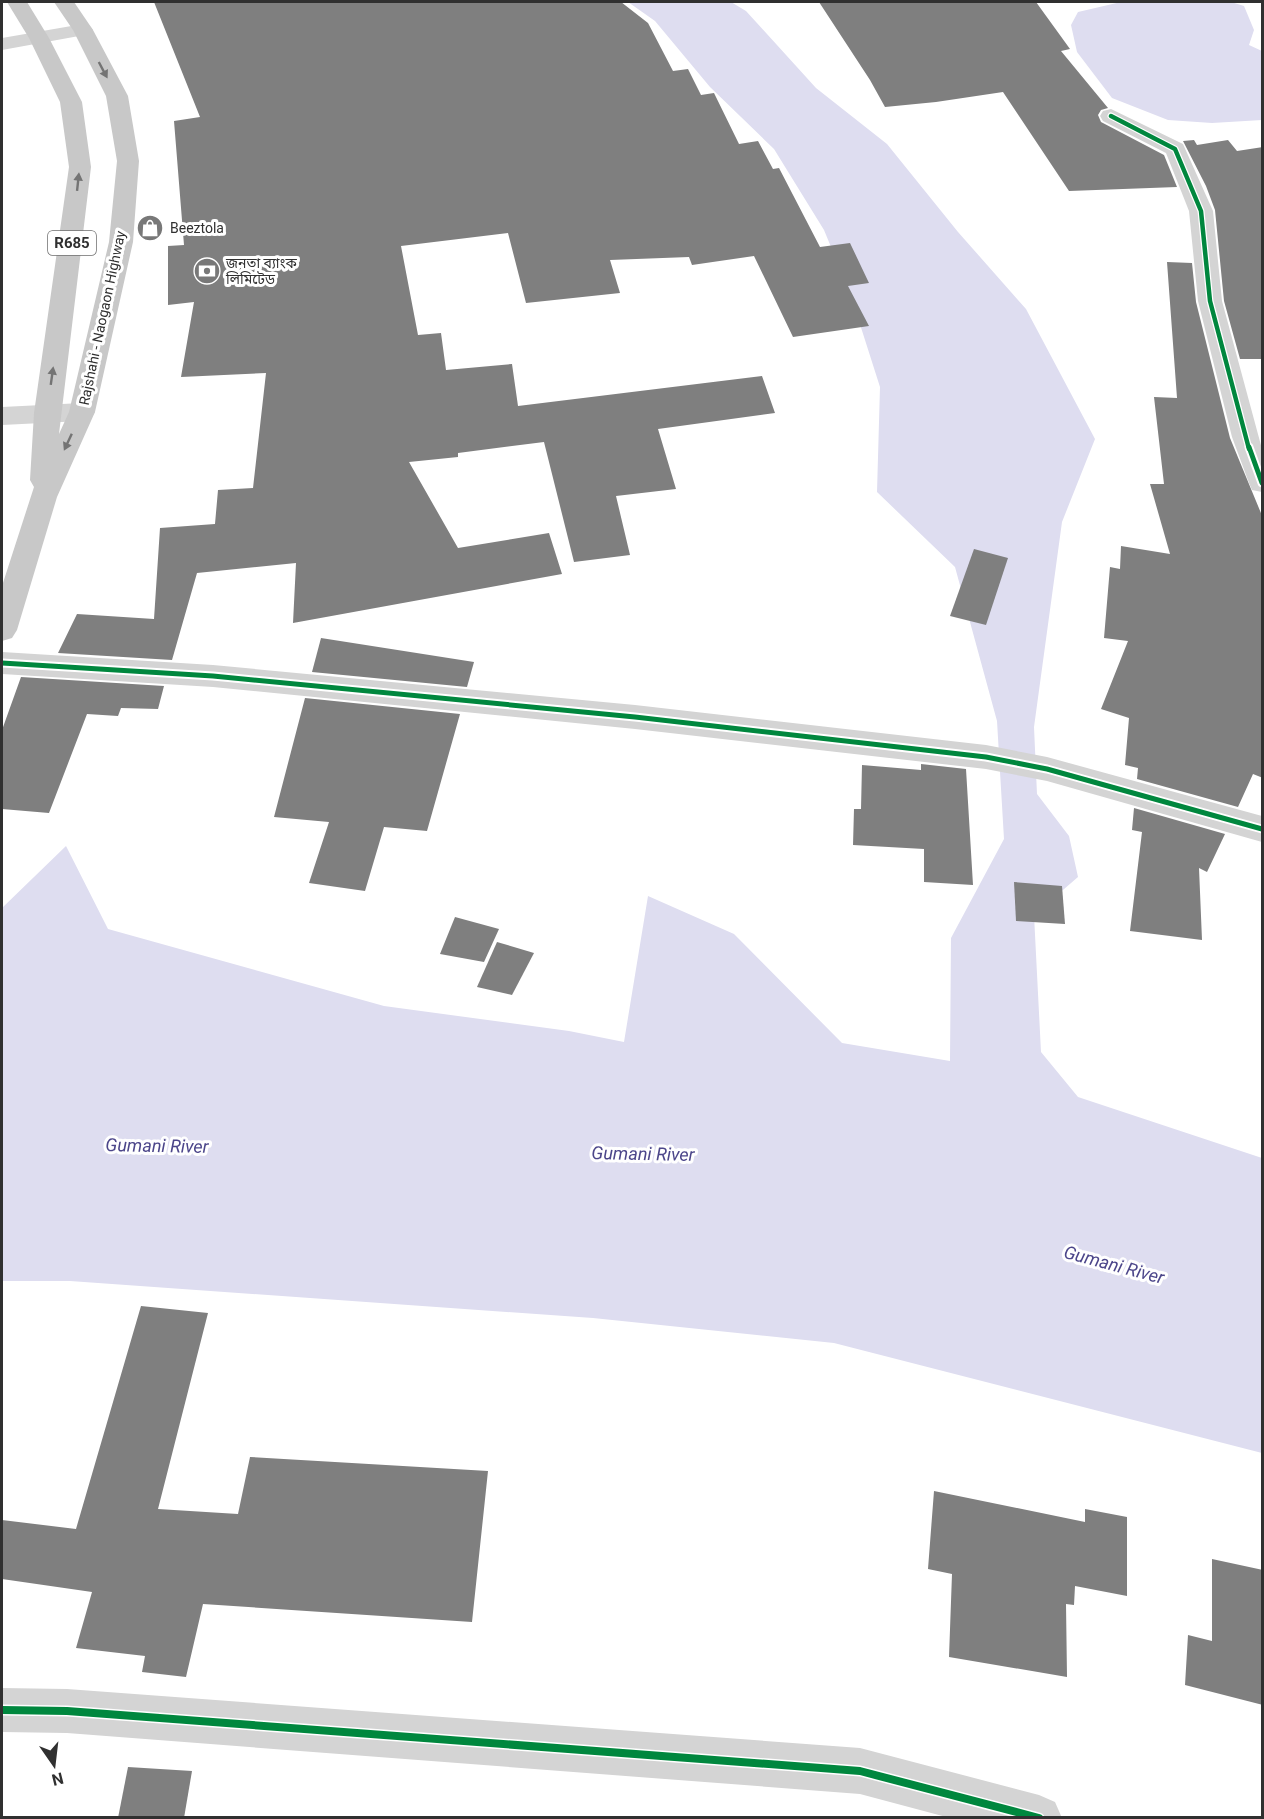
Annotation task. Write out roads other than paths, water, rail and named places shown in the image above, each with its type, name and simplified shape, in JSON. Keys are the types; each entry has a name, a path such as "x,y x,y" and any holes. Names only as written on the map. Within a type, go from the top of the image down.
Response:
{"main road":[{"name":"Rajshahi - Naogaon Highway","path":"17,2 39,38 71,102 80,167 71,247 46,413 43,497"},
{"name":"Rajshahi - Naogaon Highway","path":"2,630 43,497 82,412 121,242 128,160 117,96 82,30 64,2"}],"street":[{"path":"2,44 82,30"},
{"path":"1111,116 1175,149 1200,211 1210,301 1245,437 1263,483"},
{"path":"2,416 82,412"},
{"path":"2,663 213,676 635,717 986,757 1047,769 1263,830"},
{"path":"2,1710 67,1711 860,1771 1039,1818"}],"water":[{"name":"Gumani River","path":"628,2 731,2 746,11 816,88 887,144 958,232 1026,309 1095,439 1062,522 1034,727 1037,794 1069,836 1078,877 1034,915 1041,1052 1078,1097 1262,1158 1262,1453 834,1343 593,1318 70,1281 2,1281 2,908 66,846 108,929 384,1006 569,1031 624,1042 648,896 734,934 842,1043 950,1061 951,938 1004,839 997,721 955,567 877,492 880,387 850,293 824,230 774,149 710,87 655,21"},
{"path":"1121,2 1231,2 1244,6 1254,30 1249,45 1262,51 1262,120 1212,123 1168,120 1112,98 1077,52 1071,25 1078,12"}],"place":[{"name":"Beeztola","path":"150,228"},
{"name":"জনতা ব্যাংক লিমিটেড","path":"207,271"}]}
